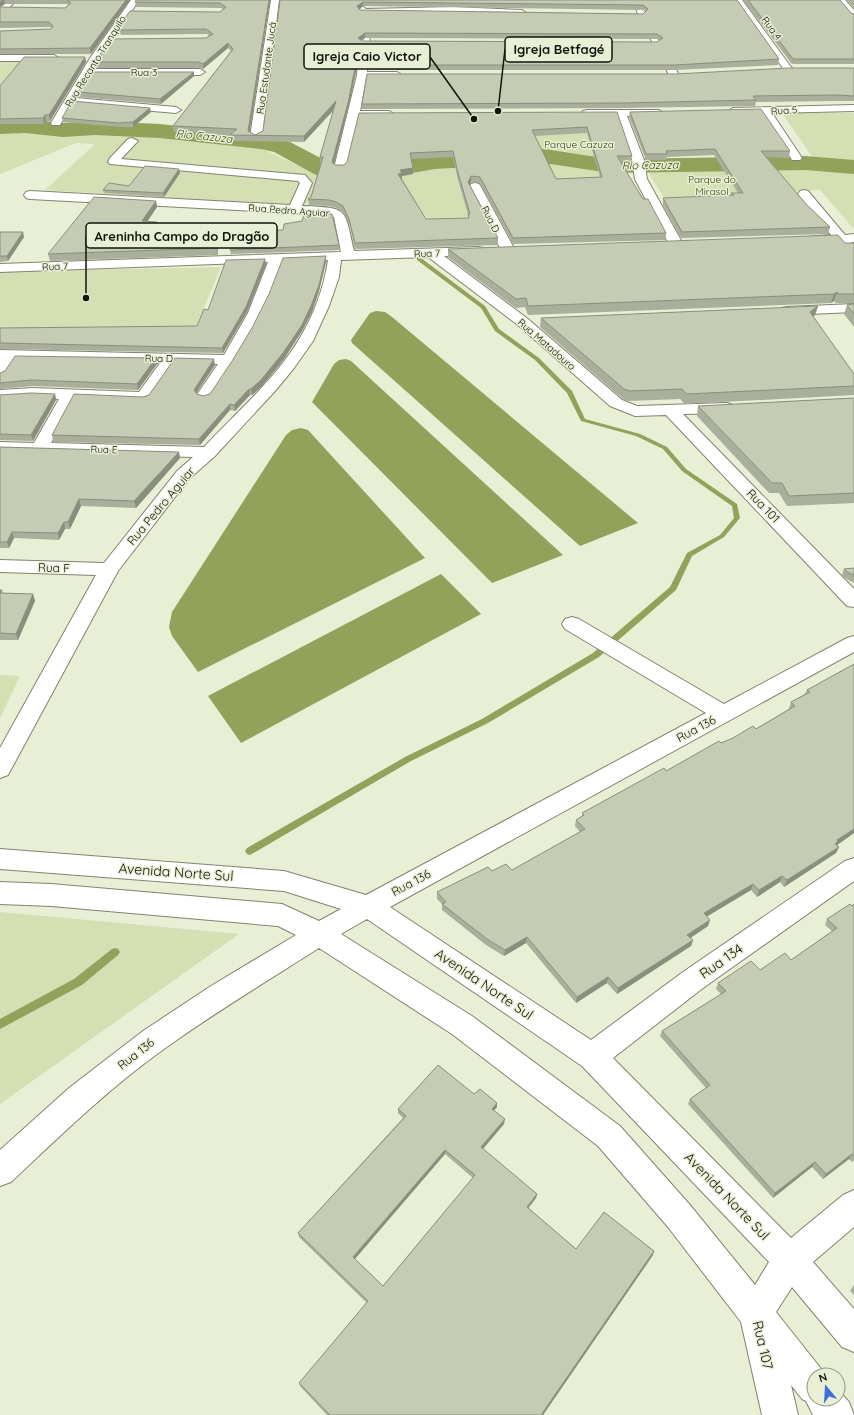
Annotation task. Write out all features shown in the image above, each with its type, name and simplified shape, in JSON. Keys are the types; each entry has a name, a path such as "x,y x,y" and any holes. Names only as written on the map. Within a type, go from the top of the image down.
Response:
{"street":[{"path":"2,10 12,0"},
{"name":"Rua Recanto Tranquilo","path":"56,123 87,72 91,58 108,40 135,0"},
{"name":"Rua Estudante Jucá","path":"256,137 275,0"},
{"path":"340,168 354,114 354,106 369,43 360,0"},
{"path":"637,0 638,14 670,75 686,75"},
{"name":"Rua 4","path":"738,0 792,69 772,70"},
{"path":"840,0 854,15"},
{"path":"2,10 20,8"},
{"path":"363,11 454,10 534,13"},
{"path":"127,11 142,11"},
{"path":"108,40 123,40"},
{"path":"0,58 63,58"},
{"name":"Rua 3","path":"87,72 200,72"},
{"path":"362,74 409,75"},
{"path":"70,101 176,110"},
{"name":"Rua 5","path":"725,112 854,108"},
{"path":"765,111 796,158"},
{"path":"621,113 638,160 639,173 676,244"},
{"path":"574,114 669,113"},
{"path":"354,114 401,114"},
{"path":"132,141 114,160 114,162 301,178 306,183 294,208"},
{"name":"Rua D","path":"475,187 508,250"},
{"path":"804,194 847,238 854,253"},
{"name":"Rua Pedro Aguiar","path":"0,769 109,570 183,475 209,452 284,371 306,341 342,256 340,217 329,211 30,195"},
{"path":"802,240 847,238"},
{"path":"661,245 692,244"},
{"name":"Rua 7","path":"0,268 523,250"},
{"name":"Rua Matadouro","path":"432,253 523,322 616,403 632,410 671,411 743,407"},
{"path":"204,396 229,360 255,315 269,284 276,259"},
{"path":"770,312 854,308"},
{"path":"523,322 546,321"},
{"path":"0,373 6,355"},
{"name":"Rua D","path":"6,355 229,360"},
{"path":"0,395 70,394 144,397 171,358"},
{"path":"40,448 70,394"},
{"name":"Rua 101","path":"671,411 854,601"},
{"name":"Rua E","path":"0,447 209,452"},
{"name":"Rua F","path":"0,566 109,570"},
{"path":"572,624 724,714"},
{"name":"Rua 136","path":"0,1171 79,1098 153,1040 221,995 319,934 854,643"},
{"name":"Avenida Norte Sul","path":"0,859 284,881 368,906 592,1057 790,1260 854,1335"},
{"name":"Rua 134","path":"592,1057 694,980 854,868"},
{"path":"0,893 51,895 282,915 319,934 462,1025 608,1136 679,1216 806,1377"},
{"name":"Rua 107","path":"780,1415 756,1313 790,1260 854,1206"},
{"path":"830,1407 836,1415"}],"green space":[{"path":"0,62 25,62 0,95"},
{"path":"782,113 854,113 854,164 813,158"},
{"path":"0,131 76,131 174,136 242,143 260,148 306,169 343,177 313,195 305,206 45,190 95,144 76,143 0,174"},
{"name":"Parque Cazuza","path":"590,131 603,160 544,155 430,161 424,140"},
{"path":"531,158 591,162 624,167 627,181 589,215 428,218 418,208 366,177 451,163"},
{"name":"Parque do Mirasol","path":"808,167 854,172 854,229 820,190 727,193 731,201 666,201 648,172 678,172 735,168"},
{"path":"221,267 195,329 33,332 24,350 0,349 0,272"},
{"path":"0,675 20,676 0,718"},
{"path":"0,912 239,934 0,1104"}],"shaded area":[{"path":"376,311 385,312 392,317 638,523 580,546 352,343 351,340 370,313"},
{"path":"346,359 351,361 563,555 492,583 312,402 334,364 339,360"},
{"path":"301,428 308,430 425,558 198,672 172,636 169,627 172,612 286,435 292,430"},
{"path":"441,574 481,614 241,743 208,696"}],"building":[{"path":"67,0 126,0 90,48 0,49 0,31 51,29 53,26 49,22 0,22 0,5 1,7 65,8 71,3"},
{"path":"136,0 269,0 248,131 255,135 263,131 280,0 737,0 779,59 675,65 368,65 369,55 366,52 358,53 348,103 332,162 335,165 344,165 347,162 359,113 617,112 632,156 617,156 643,199 648,199 666,233 513,238 480,177 471,176 468,182 498,238 355,243 349,219 343,206 329,200 308,199 311,197 323,157 320,157 336,101 304,136 230,135 237,129 173,126 233,49 228,43 203,64 199,62 95,62 110,39 206,38 213,34 206,29 116,30 130,11 220,12 226,7 220,3 135,2","holes":["363,2 643,5 648,9 643,14 360,10 357,6","365,33 657,34 663,38 657,42 362,41 358,38","587,127 602,177 556,179 532,130","453,151 470,214 468,214 469,218 426,219 398,174 402,173 400,170 413,168 410,153"]},
{"path":"748,0 840,0 851,13 854,14 854,59 793,59"},
{"path":"24,57 85,57 49,115 45,115 43,118 0,119 0,86"},
{"path":"789,68 854,68 854,96 753,96 756,100 622,103 362,104 367,74 675,74"},
{"path":"90,72 194,72 160,99 78,92"},
{"path":"72,101 150,108 133,122 119,123 62,118"},
{"path":"761,109 790,151 761,151 806,204 830,227 682,232 663,198 734,195 731,193 743,193 715,149 666,151 667,154 646,154 630,112"},
{"path":"145,166 179,169 163,193 103,190 109,183 129,186"},
{"path":"94,197 156,201 142,221 157,222 154,229 218,228 217,248 48,254"},
{"path":"305,211 332,214 339,245 230,250 237,231 283,230 284,224 302,221"},
{"path":"0,232 23,232 7,256 0,256"},
{"path":"838,235 845,243 854,243 854,294 838,294 837,292 834,294 528,306 526,298 516,299 448,249"},
{"path":"326,256 319,285 311,306 302,325 283,353 261,380 249,389 234,405 230,404 199,439 52,435 74,394 143,397 149,395 175,358 214,359 194,390 197,394 203,396 210,394 252,328 269,294 283,258"},
{"path":"265,259 246,307 222,348 0,343 0,328 197,326 204,309 208,310 226,260"},
{"path":"854,304 854,314 847,305"},
{"path":"818,306 810,312 854,374 854,386 687,394 682,389 630,391 624,389 541,318"},
{"path":"15,356 156,358 137,384 31,380 0,383 0,373 5,371"},
{"path":"31,393 55,394 31,435 0,434 0,395"},
{"path":"854,398 854,493 789,496 782,483 772,483 698,406"},
{"path":"0,447 179,452 134,501 79,499 68,522 64,522 58,533 12,532 7,542 0,542"},
{"path":"854,568 854,575 844,569"},
{"path":"0,593 33,594 16,634 0,633"},
{"path":"854,664 854,829 837,840 838,841 835,844 839,847 787,880 782,876 759,890 753,884 704,913 710,920 687,935 693,940 618,988 608,977 577,997 527,937 505,950 487,939 442,904 446,902 437,892 488,867 492,871 506,864 512,870 585,829 576,820 584,815 582,813 664,768 666,771 719,741 721,743 733,738 753,726 756,729 795,706 791,702 810,692 807,690"},
{"path":"850,904 852,906 854,904 854,1156 852,1154 826,1174 815,1162 775,1193 690,1099 710,1085 662,1031 726,991 718,983 751,961 760,970 785,953 791,960 837,928 827,919"},
{"path":"438,1065 474,1094 480,1089 497,1103 492,1109 505,1119 481,1147 537,1194 527,1207 576,1249 604,1212 654,1251 541,1415 330,1415 299,1383 368,1301 298,1233 406,1116 398,1109","holes":["445,1150 475,1175 383,1286 353,1257"]}],"waterway":[{"name":"Rio Cazuza","path":"0,127 25,126 63,130 95,128 160,131 261,142 282,147 325,170 339,174 355,175 435,162 544,156 610,166 805,163 854,167"},
{"path":"250,851 408,759 485,721 596,655 673,588 689,555 722,536 737,518 735,505 684,470 665,448 638,435 583,420 570,392 537,359 497,330 483,307 419,259"},
{"path":"0,1024 78,982 115,952"}],"place":[{"name":"Igreja Betfagé","path":"498,111"},
{"name":"Igreja Caio Victor","path":"474,119"},
{"name":"Areninha Campo do Dragão","path":"86,298"}]}
